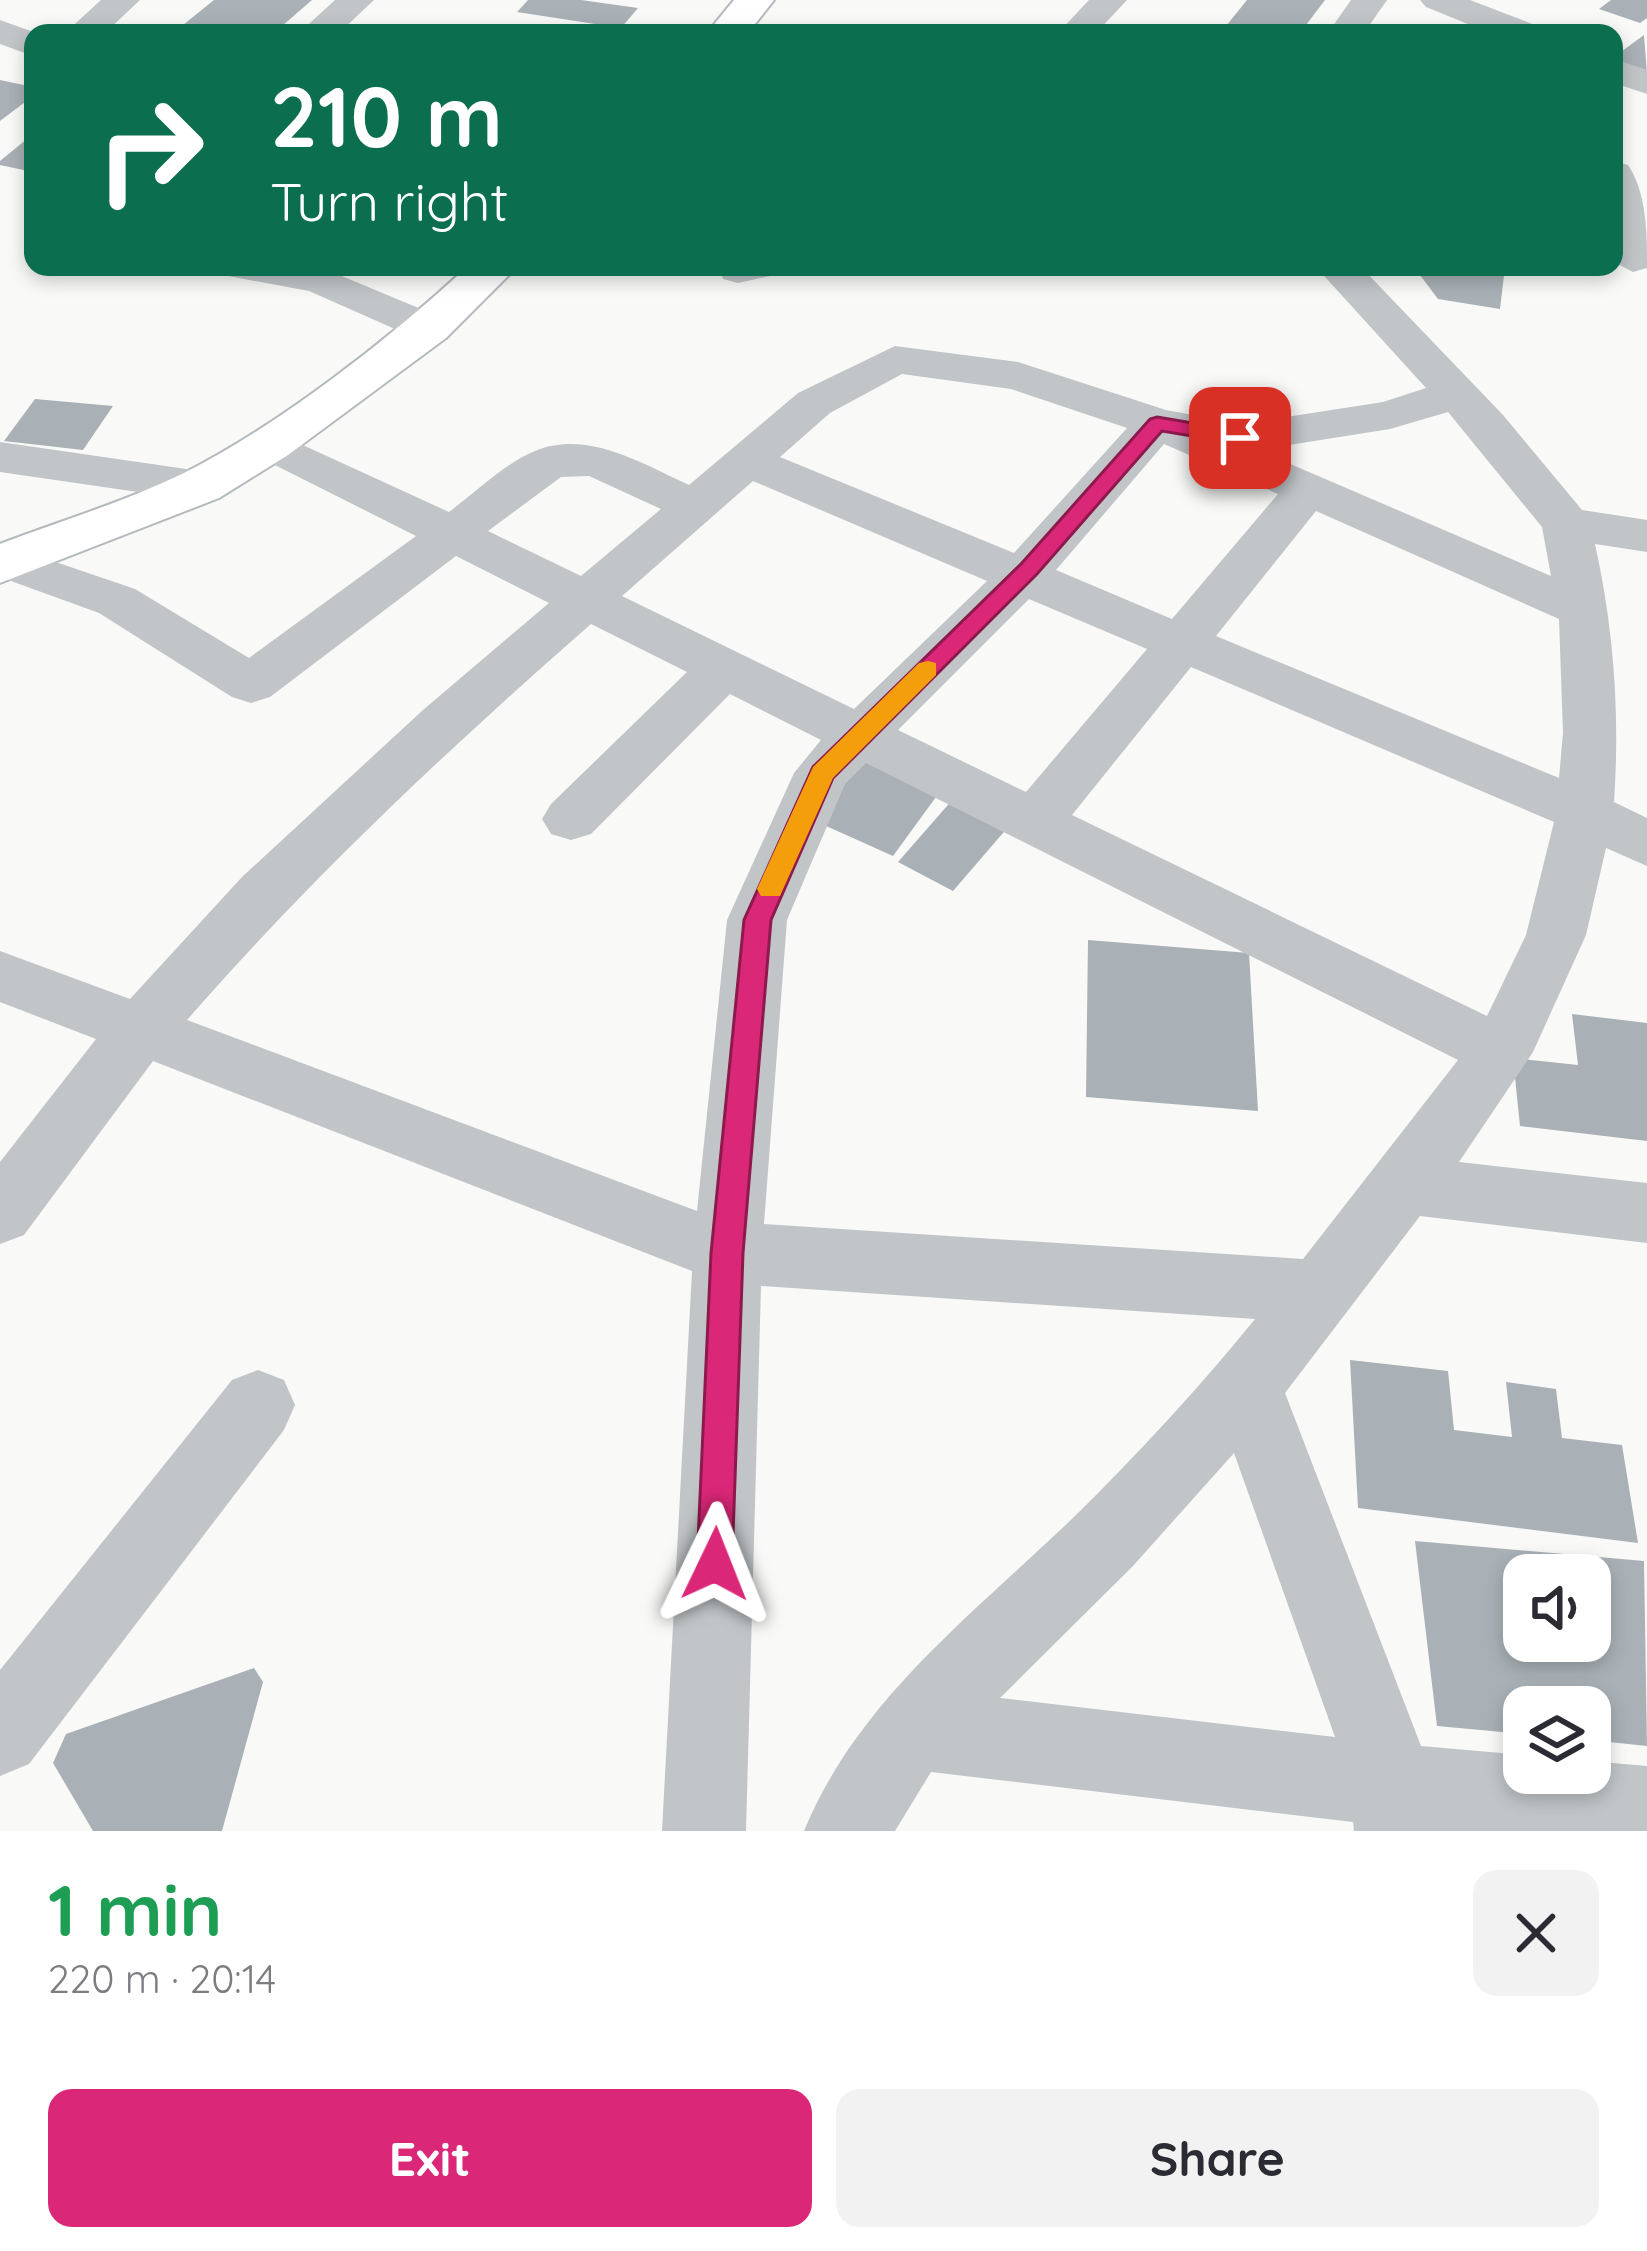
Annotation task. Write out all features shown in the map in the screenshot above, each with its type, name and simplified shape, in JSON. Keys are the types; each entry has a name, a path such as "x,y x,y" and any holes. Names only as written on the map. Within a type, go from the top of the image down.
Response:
{"main road":[{"path":"735,24 755,0"},
{"path":"4,562 200,486 270,444 429,328 484,276"}],"street":[{"path":"94,24 122,0"},
{"path":"327,24 356,0"},
{"path":"1085,24 1108,0"},
{"path":"1438,0 1499,24"},
{"path":"1623,219 1631,259"},
{"path":"296,276 320,280 429,328"},
{"path":"847,1831 911,1729 1106,1539 1246,1386 1404,1185 1501,1052 1556,935 1585,812 1591,733 1585,610 1566,524 1456,394 1345,276"},
{"path":"0,1214 140,1030 262,892 442,724 814,403 896,360 1018,376 1157,424 1585,610"},
{"path":"1157,424 1240,438 1390,415 1456,394"},
{"path":"704,1831 727,1253 757,920 822,773 1022,576 1157,424"},
{"path":"270,444 1501,1052"},
{"path":"0,457 200,486"},
{"path":"4,562 117,601 251,684 550,462 596,461 695,506"},
{"path":"748,461 1585,812 1647,844"},
{"path":"1034,822 1308,489"},
{"path":"1566,524 1647,536"},
{"path":"571,819 722,670"},
{"path":"0,976 727,1253 1320,1292"},
{"path":"1404,1185 1647,1214"},
{"path":"1246,1386 1395,1808"},
{"path":"0,1735 258,1405"},
{"path":"911,1729 1395,1808 1647,1808"}],"building":[{"path":"214,0 312,0 284,24 184,24"},
{"path":"528,0 581,0 638,8 624,24 517,12"},
{"path":"1247,0 1325,0 1307,24 1228,24"},
{"path":"1611,0 1647,0 1647,18 1640,23 1599,9"},
{"path":"1644,35 1647,74 1623,65 1623,50"},
{"path":"0,80 24,85 24,103 0,121"},
{"path":"24,141 24,170 0,165"},
{"path":"1421,276 1504,276 1500,309 1438,299"},
{"path":"35,399 113,406 83,450 4,441"},
{"path":"868,753 944,786 893,856 815,821"},
{"path":"954,798 1009,826 953,891 898,862"},
{"path":"1088,940 1249,953 1258,1111 1086,1097"},
{"path":"1572,1014 1647,1023 1647,1141 1520,1126 1513,1058 1578,1065"},
{"path":"1350,1360 1448,1371 1454,1430 1512,1437 1506,1382 1556,1389 1562,1438 1622,1445 1638,1543 1358,1508"},
{"path":"1415,1541 1564,1554 1503,1554 1503,1662 1611,1662 1611,1558 1644,1561 1647,1746 1611,1742 1611,1686 1503,1686 1503,1732 1437,1726"},
{"path":"254,1668 263,1682 222,1831 93,1831 53,1763 66,1734"}],"slow traffic":[{"path":"771,889 822,773 928,669"}],"route":[{"path":"715,1564 727,1253 757,920 822,773 1029,569 1157,424 1240,438"}]}
